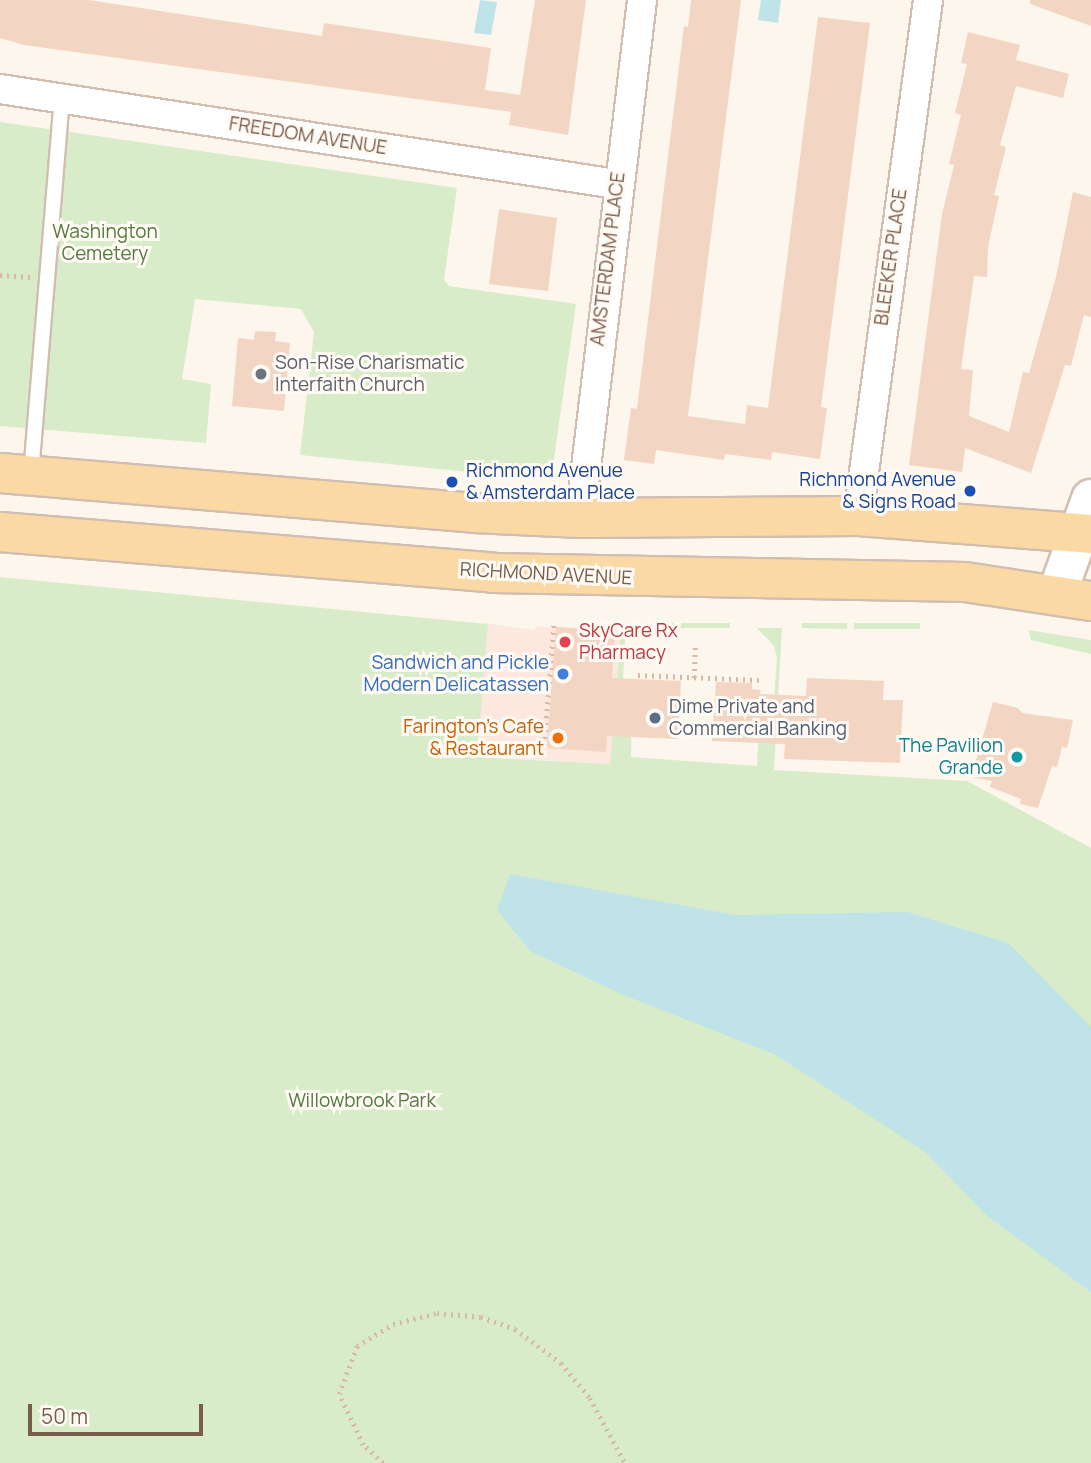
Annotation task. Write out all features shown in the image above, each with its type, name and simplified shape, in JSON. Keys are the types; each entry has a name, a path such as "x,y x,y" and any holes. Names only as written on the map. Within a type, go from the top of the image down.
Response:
{"main road":[{"path":"15,474 580,518 858,516 1087,522"},
{"name":"RICHMOND AVENUE","path":"0,532 494,573 965,582 1074,598"}],"street":[{"name":"AMSTERDAM PLACE","path":"580,518 616,184 642,0"},
{"name":"BLEEKER PLACE","path":"858,516 928,0"},
{"name":"FREEDOM AVENUE","path":"0,89 616,184"},
{"path":"1074,598 1087,522"}],"lane":[{"path":"15,474 47,278 62,98"}],"path":[{"path":"0,275 47,278"},
{"path":"544,746 554,621"},
{"path":"694,678 695,645"},
{"path":"638,676 759,680"},
{"path":"383,1463 363,1445 339,1394 357,1346 393,1324 437,1313 481,1317 515,1329 561,1363 590,1398 625,1463"}],"shaded area":[{"path":"485,623 534,630 536,626 621,632 610,764 473,756"}],"green space":[{"name":"Washington Cemetery","path":"0,122 457,188 444,280 449,286 576,304 551,480 300,455 314,332 301,309 195,299 182,379 211,384 206,443 0,426"},
{"name":"Willowbrook Park","path":"0,577 488,624 477,757 610,764 621,629 626,629 621,711 632,720 631,757 757,766 759,725 773,714 777,657 774,646 757,628 782,628 774,770 967,781 1091,848 1091,1463 0,1463"},
{"path":"657,623 730,623 730,628 657,628"},
{"path":"802,623 847,623 847,629 802,628"},
{"path":"854,623 920,623 920,629 854,629"},
{"path":"1028,630 1091,640 1091,654 1031,640"}],"water":[{"path":"480,0 497,2 491,35 474,33"},
{"path":"761,0 781,0 778,23 758,20"},
{"path":"510,874 735,915 907,912 1008,943 1091,1027 1091,1292 987,1216 925,1152 776,1055 621,994 530,951 497,910"}],"building":[{"path":"0,0 89,0 322,36 324,23 491,48 485,90 520,95 535,0 586,0 568,135 509,125 511,112 24,45 0,38"},
{"path":"691,0 741,0 688,416 745,424 747,405 768,408 818,17 870,23 821,407 827,408 820,459 772,452 771,460 725,454 724,460 656,450 654,464 624,460 631,408 637,409 684,26 688,27"},
{"path":"1030,0 1091,0 1091,26 1030,4"},
{"path":"968,32 1020,45 1016,60 1069,74 1063,98 1016,86 1000,145 1006,147 994,195 999,196 988,247 987,277 974,276 961,369 973,370 969,416 1009,432 1023,372 1029,373 1056,277 1073,192 1091,197 1091,317 1084,315 1071,366 1065,365 1031,473 965,448 962,472 909,465 942,214 954,165 949,164 961,115 955,113 967,64 961,63"},
{"path":"499,209 557,218 548,291 489,284"},
{"name":"Son-Rise Charismatic Interfaith Church","path":"255,331 276,332 275,341 290,343 284,411 232,406 238,338 254,340"},
{"path":"556,627 615,631 612,678 681,681 678,739 607,736 606,752 547,748"},
{"path":"807,678 884,681 883,700 903,700 900,763 784,759 785,744 712,741 716,682 752,683 752,689 761,690 760,694 806,696"},
{"name":"The Pavilion Grande","path":"993,702 1018,708 1022,713 1073,720 1067,748 1062,747 1057,767 1052,766 1038,808 1020,804 1021,799 990,787 992,781 971,777"}],"place":[{"name":"Son-Rise Charismatic Interfaith Church","path":"261,374"},
{"name":"Richmond Avenue & Amsterdam Place","path":"452,482"},
{"name":"Richmond Avenue & Signs Road","path":"970,491"},
{"name":"SkyCare Rx Pharmacy","path":"565,642"},
{"name":"Sandwich and Pickle Modern Delicatassen","path":"563,674"},
{"name":"Dime Private and Commercial Banking","path":"655,718"},
{"name":"Farington's Cafe & Restaurant","path":"558,738"},
{"name":"The Pavilion Grande","path":"1017,757"}]}
